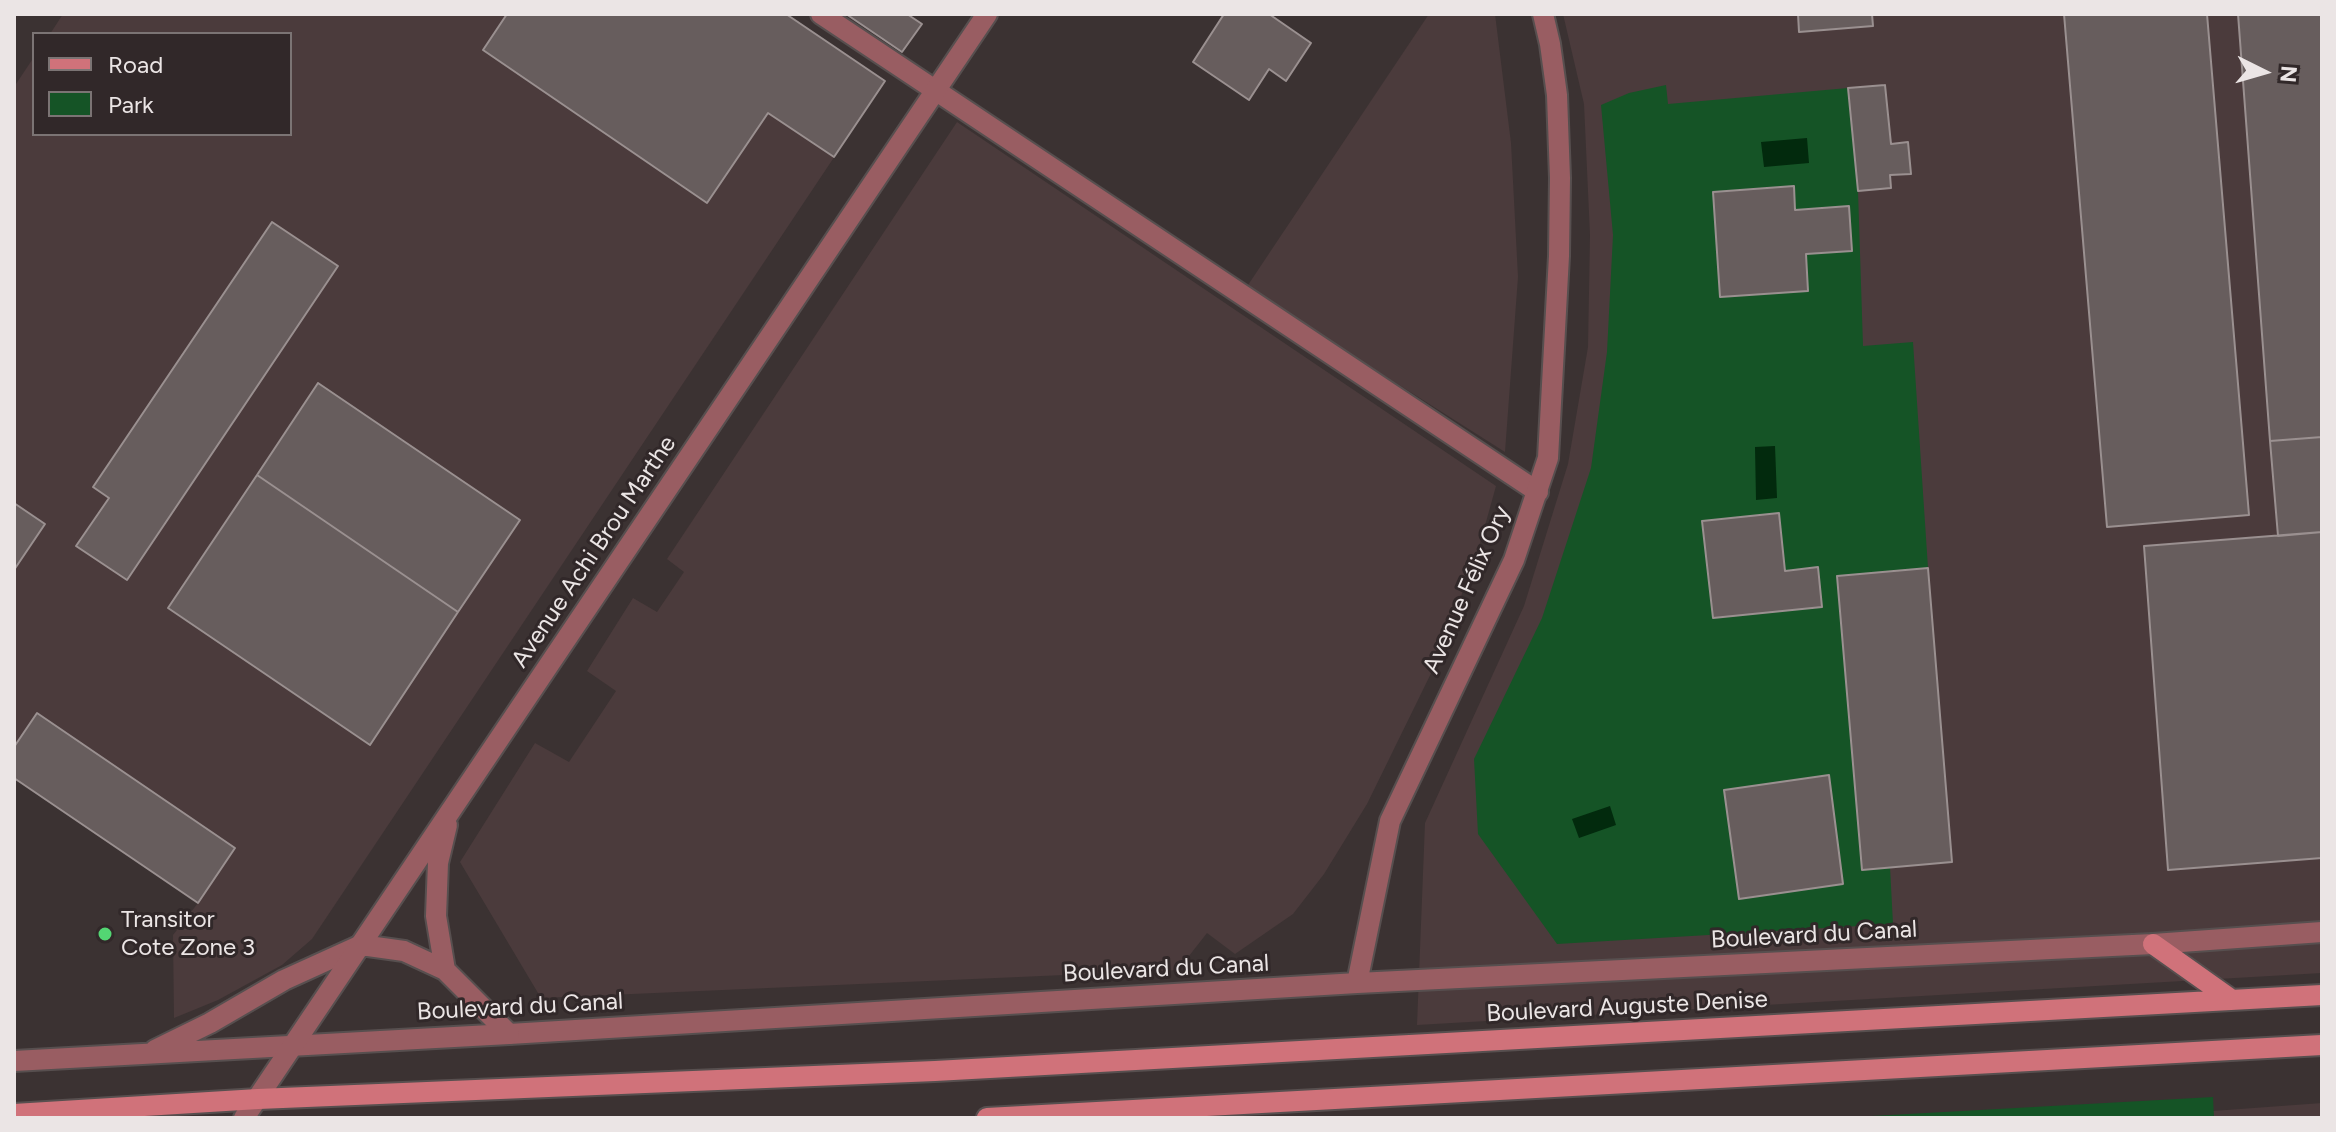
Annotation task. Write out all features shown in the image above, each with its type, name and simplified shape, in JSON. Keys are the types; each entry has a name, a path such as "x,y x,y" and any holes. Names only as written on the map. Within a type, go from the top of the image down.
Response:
{"main road":[{"path":"2153,944 2232,1000"},
{"name":"Boulevard Auguste Denise","path":"258,1099 935,1071 2322,995"},
{"path":"987,1118 2322,1045"},
{"path":"14,1114 258,1099"}],"street":[{"path":"821,14 1538,492"},
{"name":"Avenue Achi Brou Marthe","path":"244,1118 987,14"},
{"name":"Avenue Félix Ory","path":"1357,983 1390,821 1514,560 1548,458 1560,178 1557,95 1543,14"},
{"path":"445,970 436,916 438,863 449,814"},
{"name":"Boulevard du Canal","path":"14,1061 1357,983 2153,944 2322,932"},
{"path":"145,1055 210,1023 284,980 361,945 404,951 445,970 509,1034"}],"shaded area":[{"path":"63,14 786,14 885,81 312,939 282,965 218,1000 174,1018 173,935 198,903 14,778 14,87 32,60 32,136 292,136 292,32 51,32"},
{"path":"1429,14 1495,14 1511,143 1518,277 1505,452 1246,288"},
{"path":"1563,14 2322,14 2322,973 1417,1025 1425,823 1524,606 1568,464 1588,347 1590,235 1584,104"},
{"path":"957,122 1496,486 1481,540 1441,653 1367,804 1324,874 1293,914 1235,954 1207,933 1178,970 541,998 460,862 535,743 569,762 616,691 587,671 633,598 657,612 684,572 667,559"},
{"path":"1807,138 1809,163 1764,167 1761,142"},
{"path":"1775,446 1777,498 1756,500 1755,447"},
{"path":"1610,806 1616,825 1579,838 1572,819"},
{"path":"2322,1103 2322,1118 2214,1118 2213,1111"}],"green space":[{"path":"1666,85 1668,104 1848,88 1858,191 1863,346 1913,342 1928,568 1838,576 1890,867 1893,924 1557,944 1478,834 1474,759 1542,618 1591,468 1607,352 1613,235 1601,105 1629,93"},
{"path":"2213,1097 2214,1118 1836,1118"}],"building":[{"path":"507,14 786,14 885,81 834,157 768,113 707,203 483,50"},
{"path":"846,14 907,14 922,24 902,52"},
{"path":"1224,14 1269,14 1311,43 1286,81 1269,69 1249,100 1193,62"},
{"path":"1798,14 1872,14 1873,26 1799,32"},
{"path":"2064,14 2207,14 2249,515 2107,527"},
{"path":"2238,14 2322,14 2322,437 2270,441"},
{"path":"1885,85 1891,144 1908,142 1911,174 1890,175 1891,188 1858,191 1848,88"},
{"path":"1794,186 1795,210 1849,206 1852,251 1806,254 1808,291 1720,297 1713,192"},
{"path":"272,222 338,266 127,580 76,546 109,498 93,487"},
{"path":"318,383 520,520 458,612 257,475"},
{"path":"2322,437 2322,532 2278,536 2270,441"},
{"path":"257,475 458,612 370,745 168,608"},
{"path":"14,503 45,524 14,570"},
{"path":"1779,513 1785,571 1818,567 1822,607 1713,618 1702,521"},
{"path":"2322,532 2322,858 2168,870 2144,546"},
{"path":"1928,568 1952,862 1862,870 1837,576"},
{"path":"37,713 235,848 198,903 14,778 14,747"},
{"path":"1829,775 1843,884 1739,899 1724,790"}],"place":[{"name":"Transitor Cote Zone 3","path":"105,934"}]}
